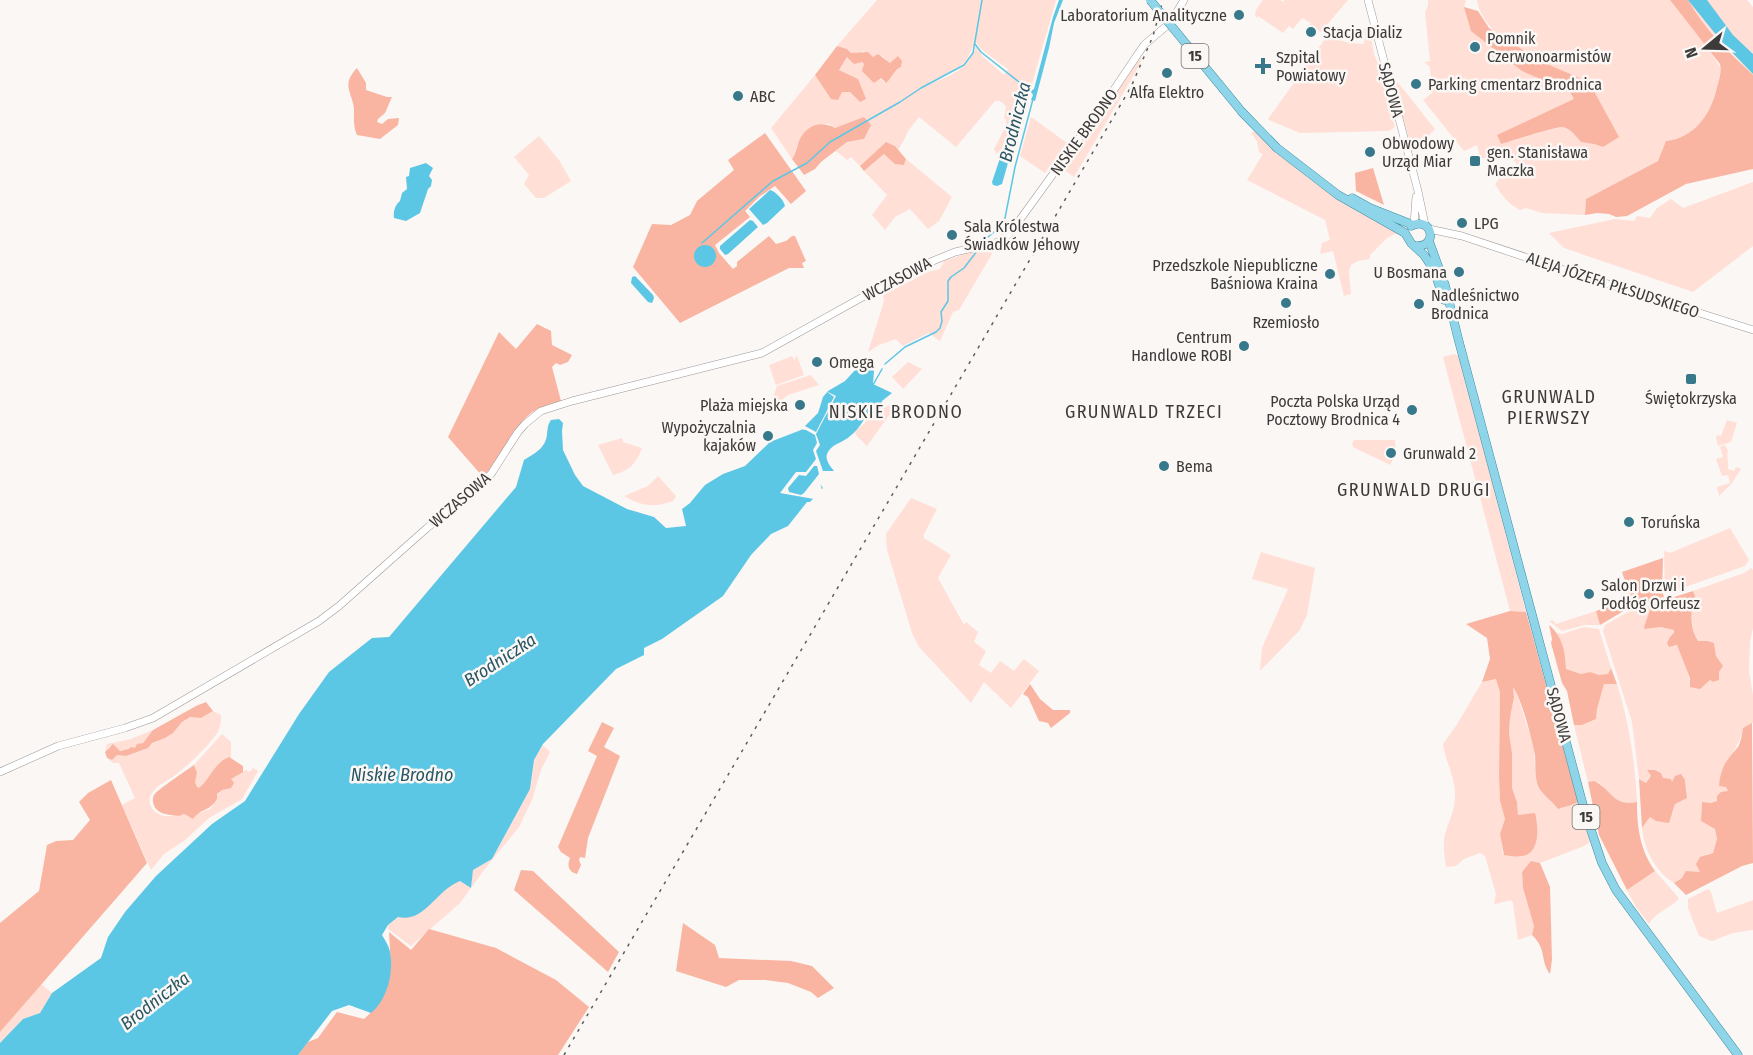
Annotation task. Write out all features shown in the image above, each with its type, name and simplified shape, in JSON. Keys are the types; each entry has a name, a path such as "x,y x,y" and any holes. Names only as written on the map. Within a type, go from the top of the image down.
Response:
{"main road":[{"name":"15","path":"1150,0 1242,112 1277,148 1338,195 1400,229 1416,246"},
{"name":"15","path":"1322,182 1370,208 1414,224 1420,223 1427,227 1429,240"},
{"path":"1407,236 1414,224"},
{"path":"1416,246 1423,246 1429,240"},
{"name":"SĄDOWA","path":"1429,240 1442,275 1596,850 1608,876 1627,906 1738,1055"},
{"name":"SĄDOWA","path":"1416,246 1434,270 1458,338"}],"street":[{"name":"NISKIE BRODNO","path":"999,242 1011,232 1144,45 1170,23 1184,0"},
{"name":"SĄDOWA","path":"1368,0 1427,227"},
{"name":"SĄDOWA","path":"1414,224 1415,179"},
{"name":"ALEJA JÓZEFA PIŁSUDSKIEGO","path":"1427,227 1462,236 1753,330"},
{"name":"ALEJA JÓZEFA PIŁSUDSKIEGO","path":"1429,240 1439,236 1473,240"},
{"name":"WCZASOWA","path":"0,772 58,746 153,718 324,617 492,474 518,432 541,411 572,400 762,353 925,263 955,252 999,242"}],"shaded area":[{"path":"877,0 1056,0 1029,94 1016,113 1000,154 994,149 1006,126 1006,119 1004,119 1006,106 1000,101 995,101 956,147 919,117 898,150 886,142 860,166 851,157 847,160 836,151 847,142 864,139 844,125 835,128 829,124 820,124 800,140 792,159 771,128 815,75 831,99 842,92 850,92 860,102 858,79 839,70 848,56 862,62 885,83 901,67 890,63 882,56 874,57 863,51 858,54 851,53 837,46","holes":["976,42 982,50 1008,69 1004,75 983,57 976,47 963,66 930,84 964,63"]},
{"path":"1263,0 1283,2 1284,0 1348,0 1321,32 1302,18 1293,29 1289,26 1283,33 1258,16 1256,18 1256,11"},
{"path":"1428,0 1466,0 1464,7 1522,71 1570,92 1575,100 1497,135 1501,144 1563,127 1576,135 1581,142 1603,147 1589,82 1540,61 1506,40 1482,15 1477,0 1670,0 1711,52 1721,69 1711,106 1699,125 1690,133 1666,141 1658,161 1586,199 1585,215 1542,213 1526,208 1520,210 1506,199 1495,184 1503,174 1515,172 1517,169 1513,156 1480,158 1477,145 1464,151 1423,100 1432,93 1430,67 1424,62 1430,61 1425,13"},
{"path":"1670,0 1688,0 1709,30 1753,75 1753,169 1686,184 1627,216 1616,217 1597,213 1585,215 1586,199 1658,161 1666,141 1676,139 1693,130 1711,106 1720,76 1720,64"},
{"path":"1687,0 1747,0 1753,7 1753,75 1697,17"},
{"path":"1464,7 1478,11 1489,28 1540,61 1589,82 1619,137 1603,147 1581,142 1571,131 1559,127 1501,144 1497,135 1574,99 1570,92 1522,71 1471,31"},
{"path":"1364,28 1371,37 1395,127 1389,131 1300,133 1268,119 1327,36 1349,43 1364,44"},
{"path":"837,46 851,53 868,52 873,57 878,54 890,63 898,56 902,61 901,67 886,83 881,78 874,83 862,71 864,64 862,62 854,64 847,57 839,70 858,79 866,99 860,102 850,92 842,92 838,100 831,99 815,75"},
{"path":"1141,57 1135,73 1074,177 1063,169"},
{"path":"357,68 366,83 366,90 392,97 385,113 377,122 382,124 388,119 399,118 398,125 380,139 357,135 356,132 348,84"},
{"path":"1395,79 1435,129 1413,152 1392,80"},
{"path":"864,117 871,125 864,139 847,142 815,169 804,175 792,159 806,131 819,124 835,128"},
{"path":"1031,117 1067,143 1045,173 1020,156"},
{"path":"1255,131 1287,161 1322,188 1353,208 1397,230 1397,233 1387,238 1370,255 1370,259 1351,265 1349,271 1351,294 1344,296 1333,251 1320,254 1322,243 1330,240 1325,220 1247,180 1263,154 1259,152 1257,141 1251,133"},
{"path":"765,133 806,191 791,204 775,186 745,211 750,217 715,245 733,269 737,266 737,262 769,236 776,244 795,236 806,261 802,263 804,268 789,268 680,323 633,267 652,224 671,225 690,215 697,201 734,170 728,160"},
{"path":"539,136 559,160 571,181 544,198 536,198 524,184 529,175 514,157"},
{"path":"886,142 895,146 906,159 904,165 895,164 884,154 864,171 860,166"},
{"path":"884,154 904,165 906,159 952,197 939,221 928,229 910,209 895,217 885,230 872,215 887,195 864,171"},
{"path":"1373,168 1384,205 1356,191 1355,173"},
{"path":"1753,182 1753,246 1693,292 1564,248 1549,233 1615,219 1634,221 1637,216 1650,218 1657,208 1671,199 1683,208"},
{"path":"991,250 993,252 959,310 953,312 940,341 929,333 903,346 896,339 868,352 884,301 883,295 928,272 940,269 944,261 968,253"},
{"path":"537,324 551,331 552,345 572,355 568,362 560,365 556,363 552,367 561,401 538,409 524,419 483,477 448,437 499,332 516,349"},
{"path":"1454,354 1459,356 1526,612 1510,611 1443,357"},
{"path":"792,356 794,360 797,356 804,375 776,385 769,365"},
{"path":"908,362 922,369 903,389 892,377"},
{"path":"811,375 819,385 788,395 779,402 774,395 777,386"},
{"path":"891,404 895,407 867,446 855,431 865,423 869,413"},
{"path":"1727,420 1737,423 1731,442 1718,446 1717,435 1721,436"},
{"path":"622,438 623,442 642,448 632,466 613,475 598,445"},
{"path":"1354,440 1395,440 1396,454 1390,465 1353,447"},
{"path":"1725,445 1728,451 1728,469 1734,471 1736,467 1741,469 1732,483 1719,496 1717,487 1730,483 1728,475 1722,476 1716,459 1723,457 1720,447"},
{"path":"658,476 676,496 673,501 660,505 648,505 624,496 648,486"},
{"path":"911,498 937,509 924,538 951,555 938,578 964,625 966,622 978,632 974,642 986,651 979,665 991,673 1000,661 1014,671 1024,659 1039,671 1011,708 984,682 971,703 919,647 912,633 887,550 886,534"},
{"path":"1730,528 1749,560 1745,566 1671,592 1665,592 1664,551 1670,553"},
{"path":"1261,552 1315,568 1307,615 1300,630 1260,671 1262,648 1288,589 1252,579"},
{"path":"1663,558 1662,591 1664,597 1622,612 1600,625 1596,611 1631,599 1622,572"},
{"path":"1751,568 1753,570 1753,628 1749,671 1753,695 1753,723 1743,728 1737,745 1721,772 1728,791 1717,796 1717,801 1702,803 1701,821 1715,829 1717,839 1713,853 1706,854 1700,872 1674,883 1656,867 1645,844 1642,828 1650,817 1673,813 1675,804 1687,791 1685,780 1672,782 1662,778 1661,773 1655,770 1647,770 1651,776 1646,783 1639,779 1632,722 1603,631 1605,625 1626,613 1649,605 1650,610 1645,629 1661,627 1674,630 1674,647 1677,645 1684,660 1690,687 1710,680 1713,682 1719,680 1719,672 1723,666 1716,656 1714,643 1698,641 1694,633 1692,606 1697,601 1693,591 1744,573"},
{"path":"1693,591 1697,601 1692,607 1694,633 1698,641 1714,643 1716,656 1723,666 1719,672 1719,680 1713,682 1710,680 1700,689 1690,687 1690,678 1677,645 1669,647 1667,643 1674,630 1661,627 1645,629 1644,627 1650,610 1649,605"},
{"path":"1510,611 1526,612 1578,802 1558,809 1539,788 1536,780 1532,739 1513,687 1514,697 1509,733 1512,753 1512,788 1517,802 1518,815 1535,813 1537,829 1535,846 1532,851 1519,856 1504,855 1500,834 1505,819 1500,801 1499,776 1500,692 1496,679 1482,682 1490,659 1487,638 1466,624"},
{"path":"1596,611 1600,625 1585,625 1562,631 1549,621 1553,620 1556,624"},
{"path":"1549,625 1557,634 1562,645 1566,669 1581,674 1590,672 1599,675 1608,674 1611,668 1617,684 1604,684 1596,719 1582,725 1574,725 1567,691 1562,683 1551,643"},
{"path":"1584,627 1599,629 1611,668 1608,675 1590,672 1581,674 1566,669 1566,659 1557,633 1562,634"},
{"path":"1497,679 1500,692 1500,801 1505,819 1500,834 1503,854 1515,856 1534,814 1518,815 1517,802 1512,788 1512,753 1509,733 1514,697 1513,686 1532,739 1536,779 1540,790 1558,802 1573,804 1578,802 1590,842 1540,863 1531,861 1522,872 1523,888 1534,926 1532,935 1518,940 1513,903 1511,900 1494,903 1496,894 1485,856 1480,853 1464,859 1456,866 1446,867 1444,849 1444,839 1454,806 1455,794 1443,744 1482,682"},
{"path":"1604,683 1617,684 1631,742 1637,802 1621,803 1598,783 1588,782 1574,725 1582,725 1596,719"},
{"path":"1030,684 1040,699 1053,710 1070,710 1070,713 1051,728 1048,723 1039,721 1028,697 1023,694"},
{"path":"206,702 213,711 201,718 190,717 182,722 173,733 152,743 148,748 126,756 117,755 112,760 107,758 105,752 113,744 120,751 135,748 137,744 143,743 153,730"},
{"path":"213,711 221,715 216,734 192,761 154,790 150,796 153,809 162,815 184,814 188,817 210,809 217,795 233,777 246,770 250,772 253,768 258,771 242,799 209,818 185,840 164,854 151,870 122,805 135,798 119,763 113,763 108,759 112,760 117,755 126,756 148,748 152,743 173,733 182,722 190,717 201,718"},
{"path":"602,722 614,728 604,747 620,756 588,838 585,858 580,857 581,865 577,874 569,868 570,858 558,847 597,756 588,751"},
{"path":"1752,723 1753,863 1742,866 1686,895 1674,883 1682,878 1686,871 1700,872 1696,864 1700,857 1713,853 1717,839 1715,829 1701,821 1702,802 1717,801 1717,796 1721,792 1728,791 1726,787 1719,786 1723,769 1739,745 1743,728"},
{"path":"153,730 135,748 119,750 109,746 105,752 107,744 131,739"},
{"path":"222,734 231,742 231,758 221,762 204,784 197,788 195,782 197,773 194,765"},
{"path":"543,745 550,752 519,827 460,903 411,946 388,929 388,925 396,919 422,900 441,890 460,881 471,887 473,870 492,859 530,789 534,760"},
{"path":"229,757 243,766 243,772 231,779 234,783 231,788 217,794 214,803 193,819 184,814 179,816 164,814 155,807 153,800 156,792 194,765 197,773 195,782 199,788 216,767"},
{"path":"1647,770 1655,770 1661,773 1663,778 1671,779 1672,782 1675,776 1681,774 1685,780 1687,798 1675,804 1669,823 1656,821 1650,817 1642,828 1639,779 1646,783 1651,776"},
{"path":"111,780 147,863 0,1032 0,923 39,891 47,845 56,841 73,840 90,820 79,802 88,793"},
{"path":"1594,781 1617,800 1637,802 1640,838 1655,871 1627,890 1599,835 1588,782"},
{"path":"1531,861 1540,863 1550,887 1552,960 1550,974 1540,945 1532,935 1534,926 1523,888 1522,872"},
{"path":"521,870 533,871 619,952 608,972 514,890"},
{"path":"1655,871 1678,897 1678,900 1658,914 1649,924 1627,890"},
{"path":"1708,889 1717,913 1753,900 1753,930 1733,933 1712,941 1699,936 1688,908 1688,899"},
{"path":"683,923 715,945 719,958 791,961 812,966 834,988 818,998 811,992 788,983 739,980 726,987 676,971"},
{"path":"429,929 496,948 556,980 589,1007 558,1055 298,1055 308,1042 318,1038 337,1012 364,1019 381,1000 389,980 389,932 411,950"},
{"path":"41,984 52,993 40,1013 23,1019 0,1043 0,1032"}],"water":[{"path":"1059,0 1063,0 1054,23 1035,101 1031,100 1033,95 1031,91 1034,89"},
{"path":"1688,0 1707,0 1733,35 1753,54 1753,74 1722,42"},
{"path":"1000,158 1006,159 1008,163 1002,184 997,186 992,182"},
{"path":"426,163 433,168 429,176 432,180 420,213 406,221 394,218 394,211 402,193 407,189 406,177 409,176 410,168"},
{"path":"770,190 779,196 785,206 763,225 749,209"},
{"path":"750,220 758,227 725,255 720,246"},
{"path":"705,245 713,248 716,256 713,264 705,267 697,264 694,256 697,248"},
{"path":"635,276 653,295 652,303 648,302 631,283 632,277"},
{"name":"Niskie Brodno","path":"863,364 870,365 874,371 873,384 892,393 882,401 882,406 873,406 860,426 829,451 828,463 834,471 823,471 817,480 823,488 810,502 807,502 788,526 771,534 751,555 723,596 662,639 644,648 644,655 616,669 543,744 534,760 530,789 492,859 473,870 471,888 460,881 423,911 407,918 398,917 388,925 382,935 390,952 390,977 385,994 377,1008 371,1013 349,1005 332,1011 298,1055 0,1055 0,1043 23,1019 40,1013 52,993 101,958 108,937 125,912 156,876 212,824 245,801 299,714 329,672 372,638 389,637 516,487 524,460 542,447 551,420 559,419 563,423 563,450 583,486 627,509 654,517 666,528 686,526 682,509 705,485 723,474 745,466 770,442 801,430 818,413 823,397 828,391 845,381"}],"pier":[{"path":"826,391 836,396 816,434 820,445 816,451 823,471 819,479 822,490 814,499 780,493 796,472 806,472 816,459 813,450 817,443 815,435 799,429 803,425 816,432 834,397","holes":["814,466 817,466 819,474 804,493 801,495 789,492 788,488 799,475 806,476"]}],"waterway":[{"path":"702,243 773,181 807,163 830,142 964,65 973,53 982,0"},
{"path":"975,44 981,52 1033,93"},
{"name":"Brodniczka","path":"981,242 994,232 1005,218 1015,167 1033,99"},
{"name":"Brodniczka","path":"885,364 905,347 940,328 941,312 948,301 948,281 964,268 977,251"},
{"name":"Brodniczka","path":"873,385 882,369"}],"railway":[{"path":"564,1055 1131,87 1153,36 1163,0"}],"place":[{"name":"Laboratorium Analityczne","path":"1239,15"},
{"name":"Stacja Dializ","path":"1311,32"},
{"name":"Pomnik Czerwonoarmistów","path":"1475,47"},
{"name":"Szpital Powiatowy","path":"1263,66"},
{"name":"Alfa Elektro","path":"1167,73"},
{"name":"Parking cmentarz Brodnica","path":"1416,84"},
{"name":"ABC","path":"738,96"},
{"name":"Obwodowy Urząd Miar","path":"1370,152"},
{"name":"gen. Stanisława Maczka","path":"1475,161"},
{"name":"LPG","path":"1462,223"},
{"name":"Sala Królestwa Świadków Jehowy","path":"952,235"},
{"name":"U Bosmana","path":"1459,272"},
{"name":"Przedszkole Niepubliczne Baśniowa Kraina","path":"1330,274"},
{"name":"Rzemiosło","path":"1286,303"},
{"name":"Nadleśnictwo Brodnica","path":"1419,304"},
{"name":"Centrum Handlowe ROBI","path":"1244,346"},
{"name":"Omega","path":"817,362"},
{"name":"Świętokrzyska","path":"1691,379"},
{"name":"Plaża miejska","path":"800,405"},
{"name":"Poczta Polska Urząd Pocztowy Brodnica 4","path":"1412,410"},
{"name":"Wypożyczalnia kajaków","path":"768,436"},
{"name":"Grunwald 2","path":"1391,453"},
{"name":"Bema","path":"1164,466"},
{"name":"Toruńska","path":"1629,522"},
{"name":"Salon Drzwi i Podłóg Orfeusz","path":"1589,594"}],"district":[{"name":"GRUNWALD PIERWSZY","path":"1549,407"},
{"name":"NISKIE BRODNO","path":"896,412"},
{"name":"GRUNWALD TRZECI","path":"1144,412"},
{"name":"GRUNWALD DRUGI","path":"1414,490"}]}
